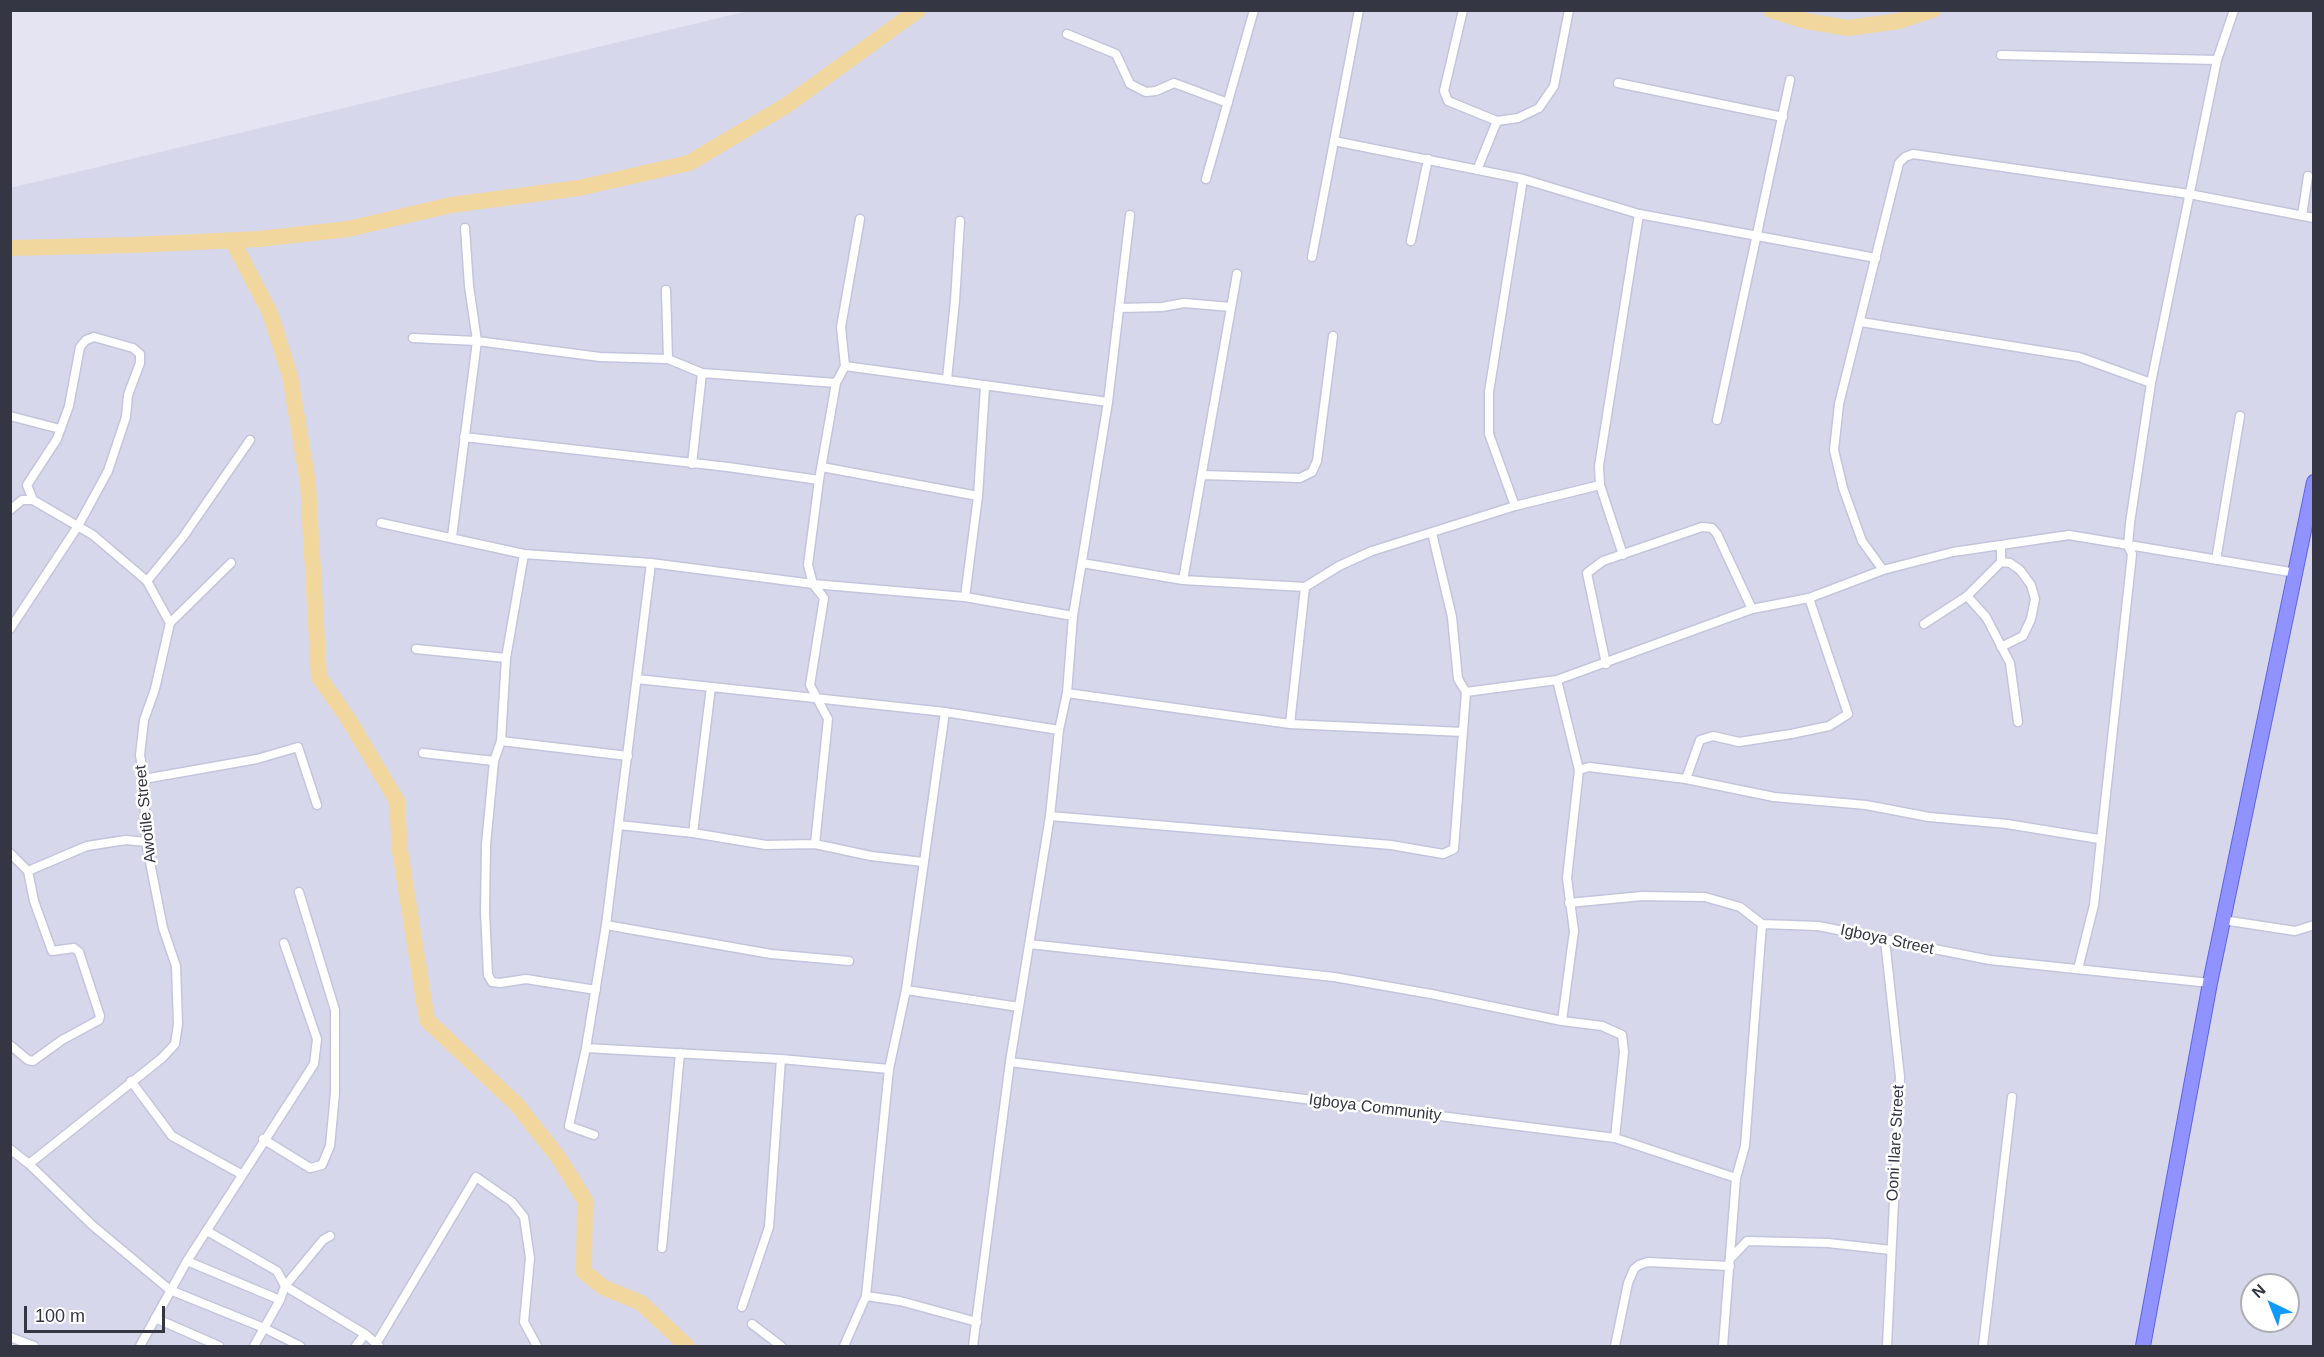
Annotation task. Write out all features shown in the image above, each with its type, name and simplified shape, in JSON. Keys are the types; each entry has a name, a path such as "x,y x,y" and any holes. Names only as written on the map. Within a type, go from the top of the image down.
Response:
{"main road":[{"path":"2143,1347 2210,983 2313,482"}],"street":[{"path":"1206,179 1254,10"},
{"path":"1312,257 1359,10"},
{"path":"1463,10 1444,91 1448,101 1497,121 1518,118 1539,108 1554,86 1569,10"},
{"path":"2078,969 2094,905 2099,839 2131,566 2132,554 2128,546 2151,383 2217,60 2234,10"},
{"path":"1067,34 1116,54 1130,84 1146,92 1156,91 1174,82 1228,103"},
{"path":"2001,55 2217,60"},
{"path":"1717,420 1784,117 1790,80"},
{"path":"1618,83 1784,117"},
{"path":"1478,170 1497,121"},
{"path":"1334,141 1523,179 1639,214 1757,234 1876,258"},
{"path":"1883,570 1862,541 1843,488 1834,450 1839,404 1899,164 1913,154 2190,194 2313,218"},
{"path":"1411,242 1428,159"},
{"path":"2302,216 2308,176"},
{"path":"1515,506 1489,434 1489,392 1523,179"},
{"path":"1623,555 1600,485 1599,466 1639,214"},
{"path":"973,1347 1010,1062 1050,816 1059,730 1067,693 1073,616 1108,402 1130,215"},
{"path":"815,844 828,719 810,685 824,598 813,584 808,565 819,480 836,383 845,366 841,327 860,219"},
{"path":"947,379 960,221"},
{"path":"452,537 477,341 469,286 465,228"},
{"path":"1183,580 1237,274"},
{"path":"666,290 668,359"},
{"path":"1119,308 1161,307 1184,303 1231,307"},
{"path":"1860,322 2079,357 2151,383"},
{"path":"1202,475 1300,478 1312,472 1317,460 1333,336"},
{"path":"10,629 78,526 108,471 126,417 128,395 140,363 140,354 133,348 94,337 86,340 80,347 69,406 60,429 27,485 33,500"},
{"path":"412,338 477,341 600,357 668,359 702,373 836,383"},
{"path":"845,366 947,379 985,387 1108,402"},
{"path":"692,464 702,373"},
{"path":"964,597 978,496 985,387"},
{"path":"10,416 60,429"},
{"path":"2216,560 2240,416"},
{"path":"464,436 819,480"},
{"path":"147,581 183,537 250,440"},
{"path":"822,466 978,496"},
{"path":"1082,563 1183,580 1305,587 1339,566 1372,551 1515,506 1600,485"},
{"path":"10,510 22,500 33,500 93,535 147,581 170,623 231,563"},
{"path":"381,523 524,554 651,563 813,584 964,597 1073,616"},
{"path":"1606,664 1587,573 1603,561 1702,526 1712,528 1717,534 1752,609"},
{"path":"1050,816 1391,845 1443,854 1454,849 1466,692 1458,679 1452,617 1432,533"},
{"path":"1466,692 1557,680 1752,609 1809,598 1883,570 1953,552 2069,535 2296,573"},
{"path":"1924,624 1967,596 2001,562 2001,546"},
{"path":"524,554 506,658 501,741 494,761 486,845 484,912 488,975 492,982 526,979 596,990"},
{"path":"2001,562 2010,563 2020,570 2031,585 2035,599 2023,636 2001,647"},
{"path":"594,1135 568,1126 586,1048 606,925 651,563"},
{"path":"1290,724 1305,587"},
{"path":"1967,596 1986,616 2010,663 2016,693 2018,722"},
{"path":"1686,779 1700,740 1713,736 1739,742 1791,734 1829,726 1848,714 1809,598"},
{"name":"Awotile Street","path":"29,1164 131,1081 162,1059 175,1044 178,1023 176,966 163,928 146,842 144,779 140,755 144,720 155,689 170,623"},
{"path":"416,649 506,658"},
{"path":"637,679 945,712 1059,730"},
{"path":"1557,680 1579,770 1567,878 1574,931 1562,1021"},
{"path":"693,833 711,687"},
{"path":"1067,693 1290,724 1463,732"},
{"path":"844,1347 866,1296 889,1069 906,990 945,712"},
{"path":"501,741 628,756"},
{"path":"144,779 257,759 298,747 316,805"},
{"path":"423,753 494,761"},
{"path":"1579,770 1589,767 1686,779 1773,798 1866,805 1929,817 2007,824 2099,839"},
{"path":"619,825 693,833 766,845 815,844 871,856 923,862"},
{"path":"28,871 87,846 126,840 146,842"},
{"path":"10,853 28,871 34,901 52,951 74,948 79,952 100,1016 99,1020 33,1061 28,1060 10,1045"},
{"path":"263,1139 310,1168 322,1165 330,1146 335,1093 335,1010 299,892"},
{"path":"1569,903 1642,896 1705,897 1740,907 1762,924 1744,1146 1736,1178 1723,1347"},
{"path":"2223,920 2295,931 2313,925"},
{"name":"Igboya Street","path":"1762,924 1818,926 1990,960 2210,983"},
{"path":"606,925 771,954 849,961"},
{"name":"Ooni Ilare Street","path":"1885,940 1900,1077 1887,1347"},
{"path":"142,1346 170,1290 240,1174 291,1102 314,1064 317,1039 284,943"},
{"path":"1029,944 1334,977 1562,1021 1602,1026 1622,1035 1624,1052 1615,1138"},
{"path":"906,990 1018,1007"},
{"path":"586,1048 781,1059 889,1069"},
{"path":"662,1248 680,1053"},
{"path":"742,1307 769,1227 781,1059"},
{"name":"Igboya Community","path":"1010,1062 1615,1138 1736,1178"},
{"path":"131,1081 172,1136 240,1174"},
{"path":"1983,1347 2012,1097"},
{"path":"10,1149 29,1164 92,1225 170,1290 264,1328 300,1347"},
{"path":"207,1231 277,1271 285,1286 365,1334 378,1345 476,1178 512,1202 524,1217 530,1258 524,1322 537,1347"},
{"path":"254,1347 280,1300 285,1286 323,1240 330,1236"},
{"path":"1731,1262 1739,1247 1747,1241 1828,1243 1891,1250"},
{"path":"187,1261 280,1300"},
{"path":"1615,1347 1628,1283 1634,1269 1639,1265 1648,1262 1731,1262"},
{"path":"866,1296 900,1300 977,1322"},
{"path":"155,1317 219,1347"},
{"path":"752,1324 781,1347"},
{"path":"356,1347 365,1334"},
{"path":"10,1337 34,1347"}],"shaded area":[{"path":"748,11 2313,11 2313,1346 11,1346 10,188"}],"waterway":[{"path":"10,248 259,239 348,229 451,205 579,188 689,163 787,105 918,10"},
{"path":"1771,10 1806,21 1848,28 1899,21 1933,10"},
{"path":"232,240 270,313 290,376 308,483 319,677 347,717 397,801 400,851 427,1020 517,1105 558,1157 585,1200 584,1272 603,1287 641,1303 687,1346"}]}
